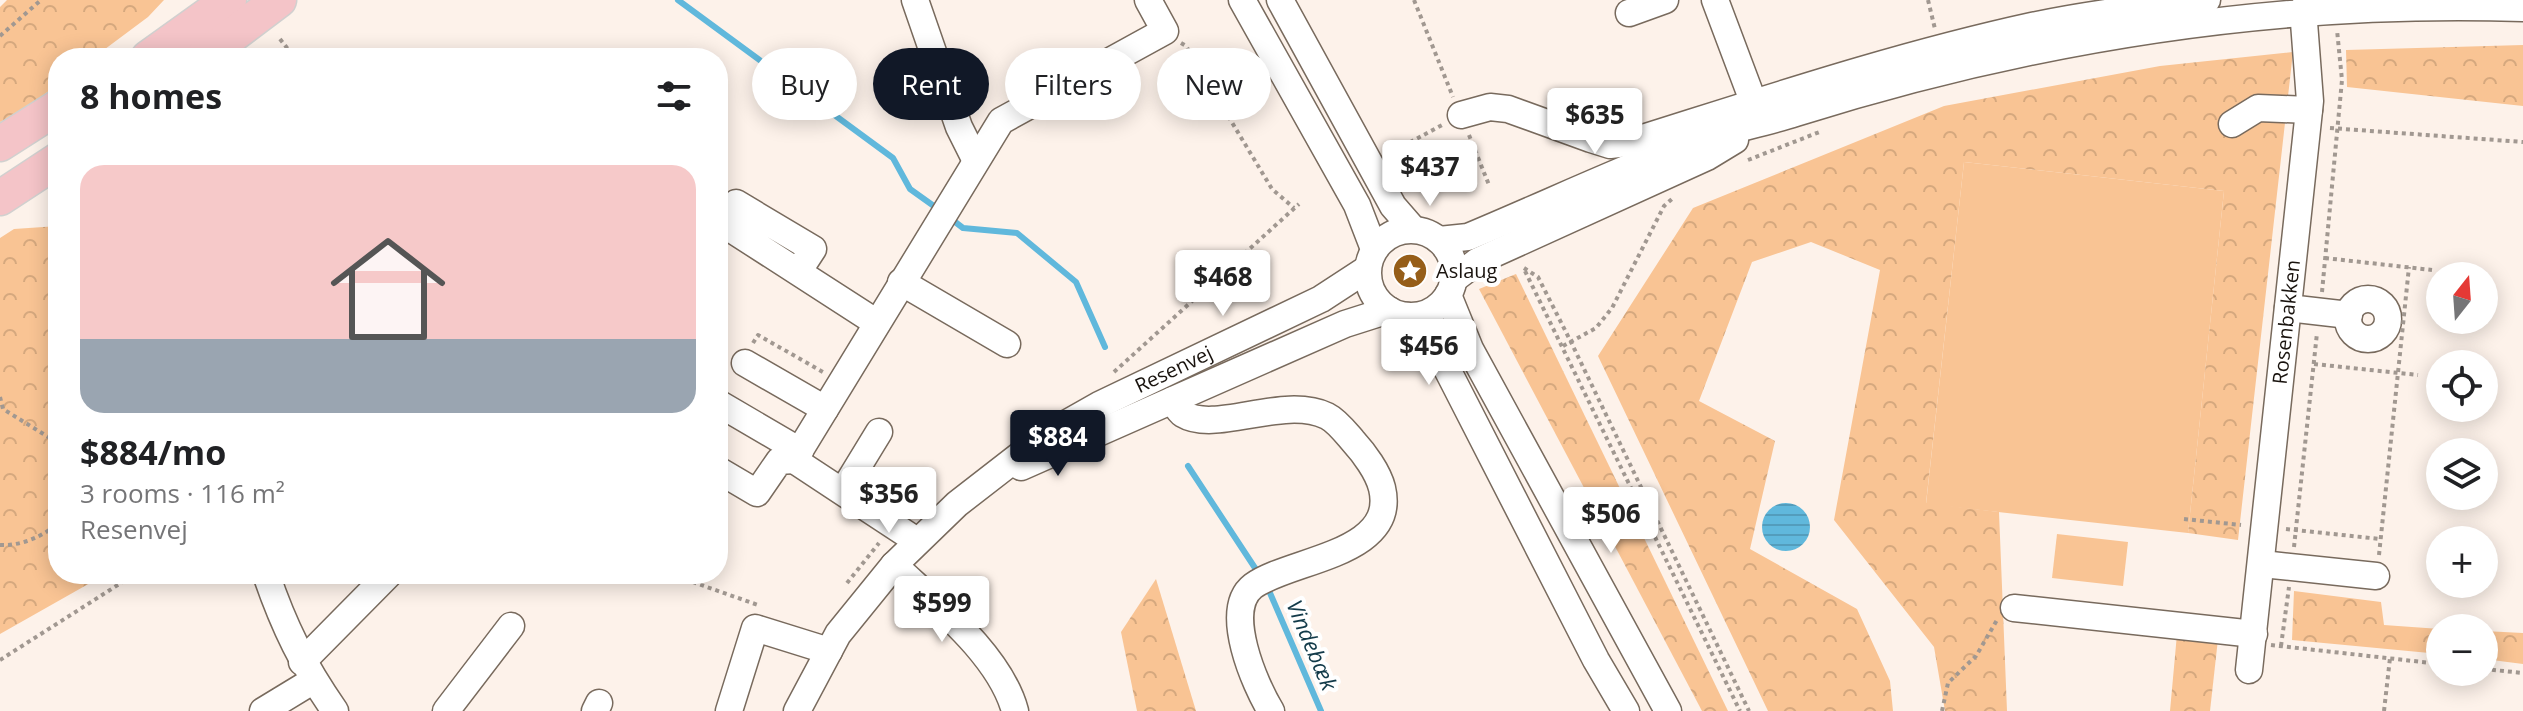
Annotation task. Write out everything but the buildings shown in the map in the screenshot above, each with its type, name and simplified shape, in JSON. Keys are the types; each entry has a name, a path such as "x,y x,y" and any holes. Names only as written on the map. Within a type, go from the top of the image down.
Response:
{"main road":[{"path":"162,48 229,0"},
{"path":"215,48 279,0"},
{"path":"0,144 48,123"},
{"path":"0,159 48,126"},
{"path":"0,198 48,167"},
{"path":"0,214 48,186"}],"street":[{"path":"915,0 959,127 975,159"},
{"path":"728,476 757,493 779,461 797,456 975,159 1001,121 1165,31 1148,0"},
{"path":"1242,0 1357,205 1371,259 1372,293 1398,313 1447,369 1596,660 1626,711"},
{"path":"1280,0 1393,206 1413,229"},
{"path":"1629,13 1665,0"},
{"path":"1715,0 1758,113"},
{"path":"1439,240 1468,237 1758,113 1939,48 2033,26 2207,0"},
{"path":"1461,115 1490,107 1508,109 1610,145 1884,85 1996,57 2123,14 2303,21 2336,6 2508,5"},
{"name":"Rosenbakken","path":"2249,670 2308,118 2310,79 2303,21"},
{"path":"2232,124 2258,108 2308,118"},
{"path":"1398,313 1431,311 1478,261 1707,157 1758,113"},
{"path":"1371,259 1391,234 1413,229 1439,240 1451,258 1451,287 1470,349 1668,711"},
{"name":"Resenvej","path":"797,711 838,634 894,565 957,504 1046,435 1086,412 1321,299 1371,259"},
{"path":"798,272 877,323"},
{"path":"901,282 1007,344"},
{"path":"2288,308 2349,315"},
{"name":"Resenvej","path":"985,483 1345,324 1398,313"},
{"path":"745,363 825,409"},
{"path":"1173,400 1180,413 1192,418 1213,419 1274,410 1308,409 1330,417 1363,451 1382,486 1383,510 1373,528 1354,545 1253,587 1242,603 1240,626 1244,647 1271,711"},
{"path":"728,410 917,541"},
{"path":"843,491 879,432"},
{"path":"2262,564 2376,576"},
{"path":"894,565 972,640 991,664 1015,711"},
{"path":"270,584 280,614 308,671 335,711"},
{"path":"263,711 308,671 381,584"},
{"path":"2014,608 2253,638"},
{"path":"446,711 511,626"},
{"path":"729,711 755,628 829,651"}],"path":[{"path":"0,36 41,0"},
{"path":"1414,0 1489,185"},
{"path":"1928,0 1939,48"},
{"path":"2303,21 2337,31"},
{"path":"1165,31 1186,46 1272,189 1294,208"},
{"path":"280,39 287,48"},
{"path":"1403,146 1461,115"},
{"path":"2308,118 2523,142"},
{"path":"1743,162 1829,129"},
{"path":"1563,346 1596,328 1612,308 1664,206 1675,196"},
{"path":"2325,258 2426,269"},
{"path":"2376,576 2409,267"},
{"path":"1740,711 1524,268 1538,277 1749,711"},
{"path":"2314,364 2418,375"},
{"path":"0,397 3,409 48,437"},
{"path":"2184,519 2266,528"},
{"path":"2296,530 2380,539"},
{"path":"0,545 11,546 48,532"},
{"path":"0,660 119,584"},
{"path":"698,584 758,606"},
{"path":"1942,711 1948,683 1976,656 2005,606 2014,608"},
{"path":"2253,638 2426,662"},
{"path":"2384,711 2390,658"},
{"path":"2498,670 2523,673"}],"green space":[{"path":"7,0 164,0 148,17 106,48 48,48 48,92 16,116 0,122 0,7"},
{"path":"2523,45 2523,106 2347,87 2346,50"},
{"path":"2293,52 2238,540 2188,533 2224,191 1964,162 1926,503 1999,512 2007,711 1945,711 1934,647 1834,520 1880,270 1811,242 1752,262 1699,401 1775,441 1750,549 1857,609 1890,681 1893,711 1768,711 1598,356 1693,208 1944,106 2160,66"},
{"path":"1964,162 2224,191 2188,533 1926,504"},
{"path":"48,227 48,584 88,584 0,634 0,238 14,229"},
{"path":"1516,274 1728,711 1702,711 1479,289"},
{"path":"2057,534 2128,542 2123,586 2052,578"},
{"path":"1156,579 1196,711 1137,711 1121,632"},
{"path":"2294,591 2381,602 2384,625 2426,628 2426,653 2292,640"},
{"path":"2498,632 2523,633 2523,664 2498,661"},
{"path":"2177,634 2218,639 2210,711 2170,711"}],"water":[{"path":"1786,503 1795,504 1803,510 1809,518 1809,536 1803,544 1795,550 1786,551 1777,550 1769,544 1763,536 1762,527 1763,518 1769,510 1777,504"}],"waterway":[{"name":"Vindebæk","path":"678,0 893,158 910,189 938,209"},
{"name":"Vindebæk","path":"950,218 963,228 1017,233 1076,282 1105,347"},
{"name":"Vindebæk","path":"1188,466 1257,571"},
{"name":"Vindebæk","path":"1270,593 1321,711"}],"place":[{"name":"Aslaug","path":"1410,271"}]}
